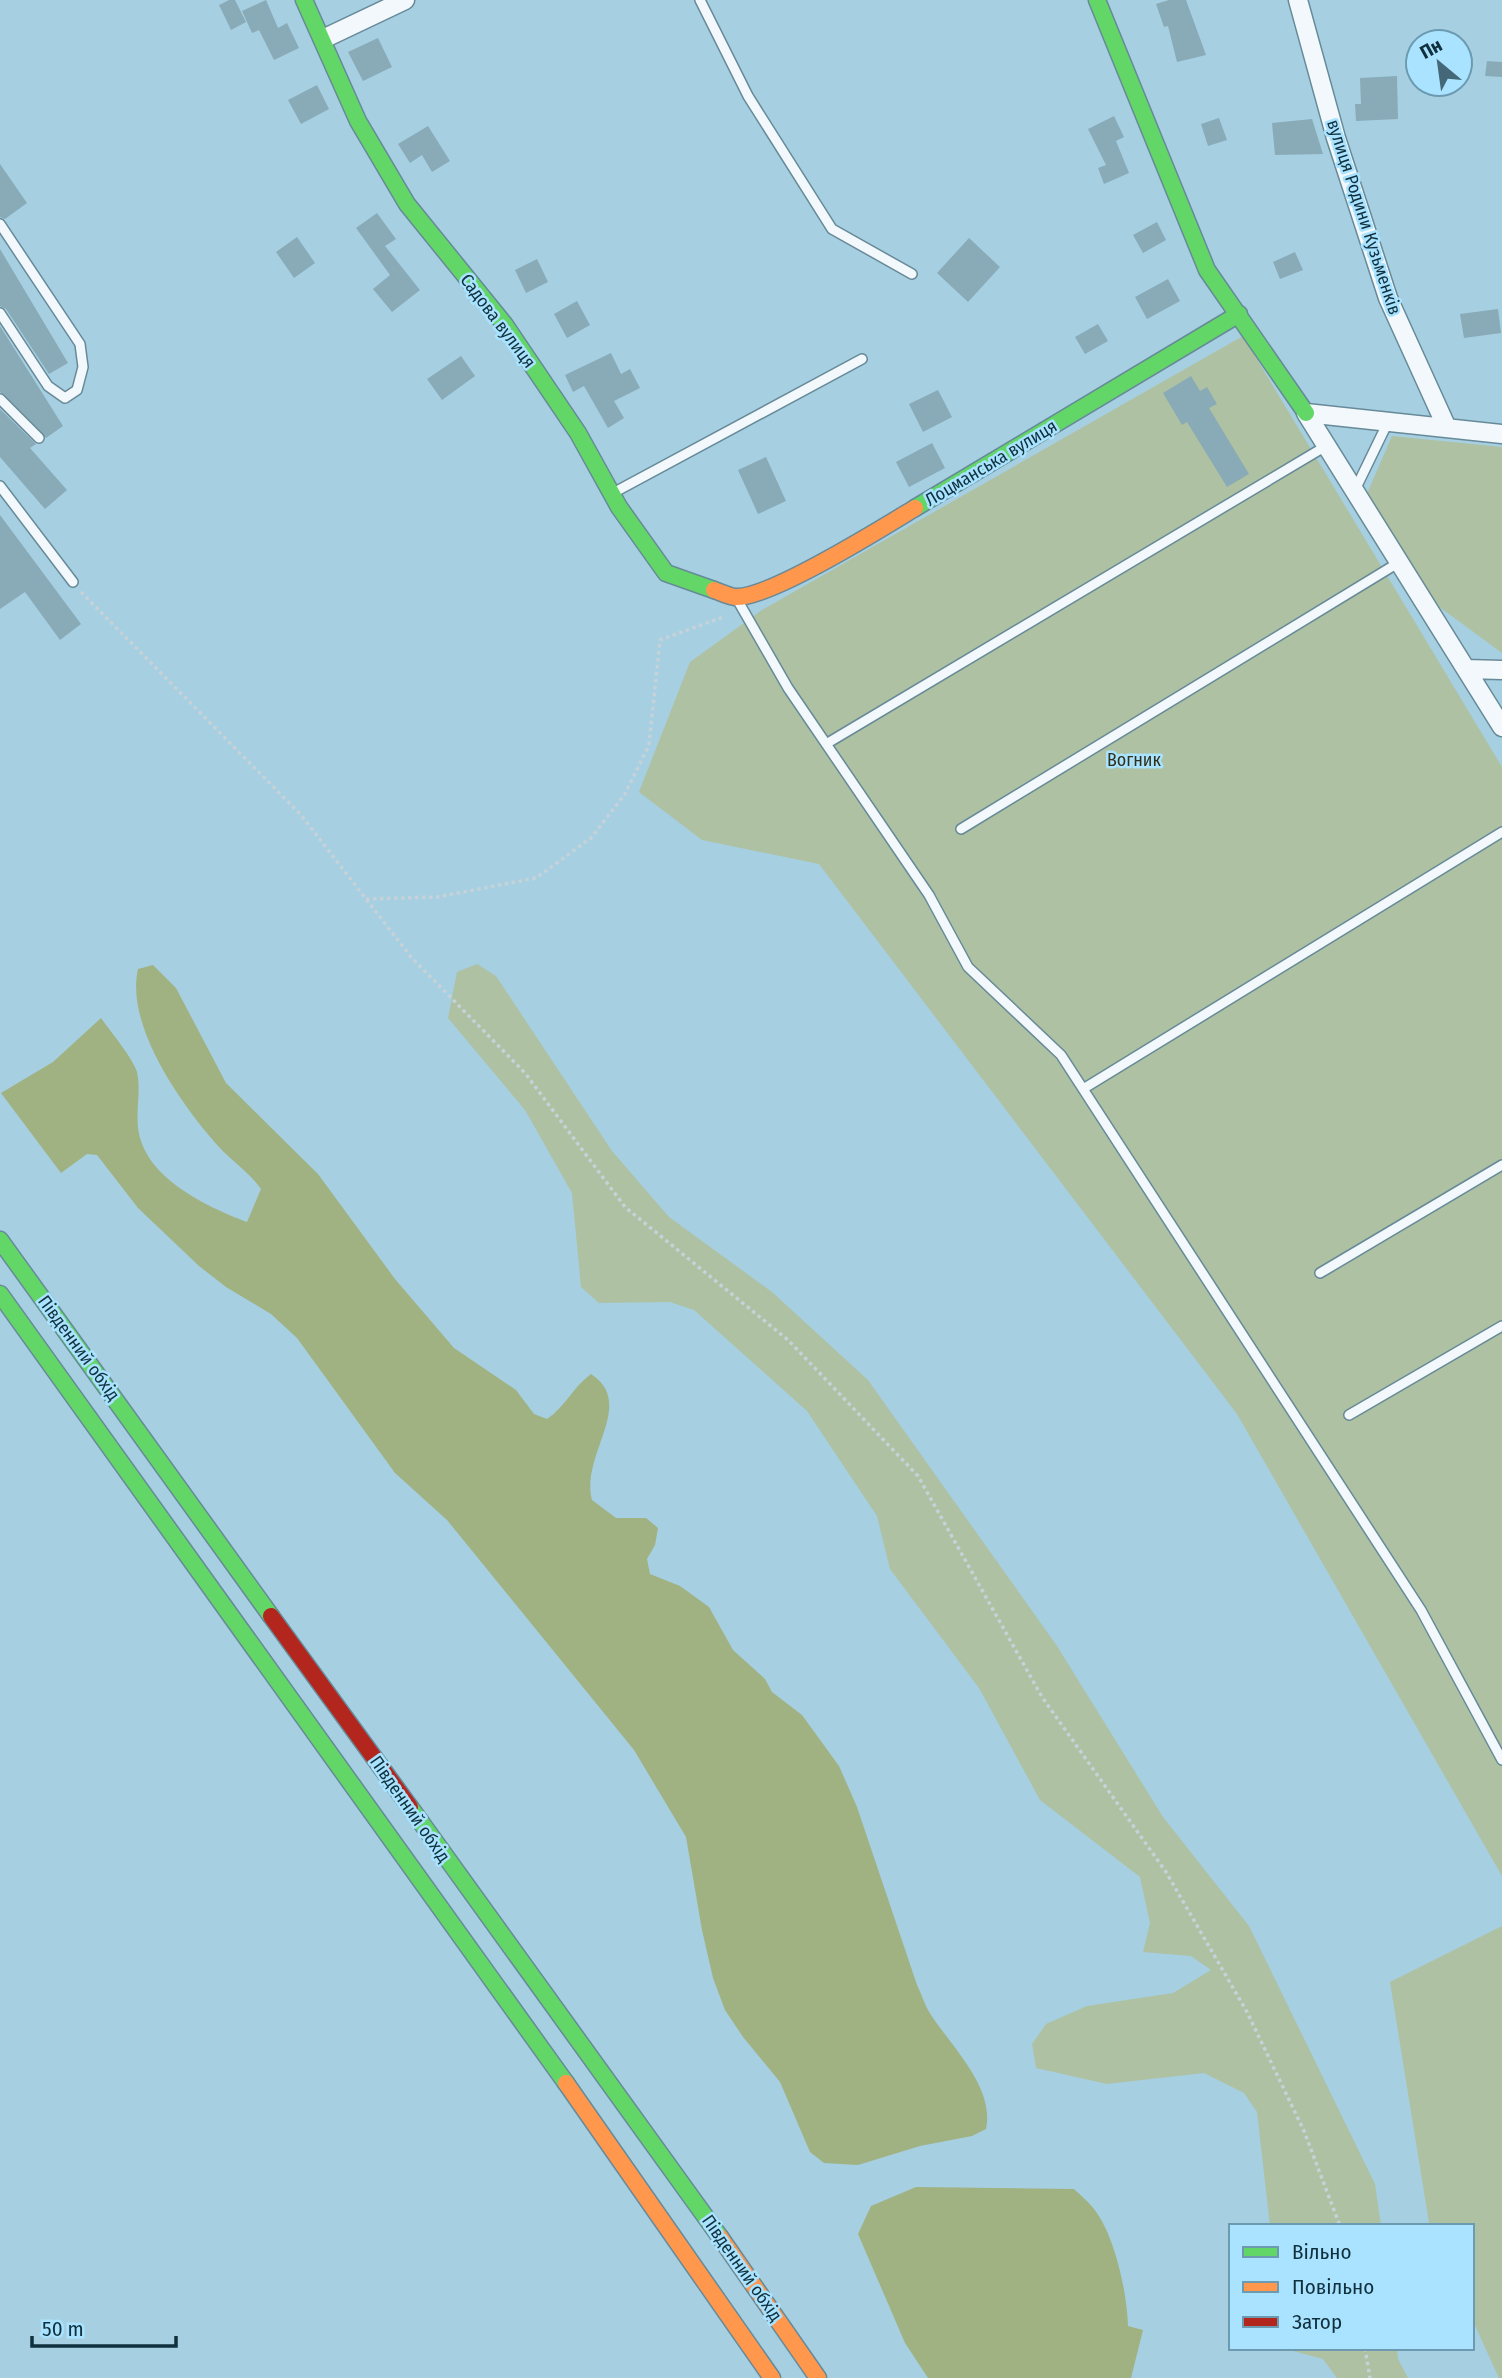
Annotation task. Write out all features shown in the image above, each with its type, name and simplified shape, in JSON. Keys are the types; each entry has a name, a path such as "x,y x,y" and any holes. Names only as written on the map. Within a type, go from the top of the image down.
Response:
{"main road":[{"name":"Садова вулиця","path":"304,0 358,121 407,204 505,326 578,433 611,494 666,573 739,603"},
{"path":"1097,0 1207,270 1306,413"},
{"name":"Лоцманська вулиця","path":"739,603 846,549 1239,314"},
{"name":"Південний обхід","path":"0,1240 693,2200 818,2378"},
{"name":"Південний обхід","path":"0,1294 453,1922 772,2378"}],"street":[{"path":"323,39 405,0"},
{"name":"вулиця Родини Кузьменків","path":"1298,0 1336,138 1388,298 1447,428"},
{"path":"1306,413 1502,434"},
{"path":"1306,413 1502,727"},
{"path":"1466,669 1502,670"}],"lane":[{"path":"701,0 748,96 832,229 912,274"},
{"path":"0,224 80,344 83,367 77,390 65,398 48,386 0,313"},
{"path":"611,494 862,359"},
{"path":"0,399 39,438"},
{"path":"1355,492 1388,422"},
{"path":"826,744 1326,446"},
{"path":"0,485 73,582"},
{"path":"961,829 1398,563"},
{"path":"739,603 788,688 929,895 968,967 1061,1055 1421,1610 1502,1759"},
{"path":"1083,1089 1502,832"},
{"path":"1320,1273 1502,1165"},
{"path":"1349,1415 1502,1326"}],"path":[{"path":"73,582 100,614 301,815 411,957 525,1073 625,1207 788,1340 918,1476 1042,1697 1166,1872 1247,2012 1304,2131 1339,2224"},
{"path":"366,898 437,897 537,878 591,838 625,794 649,745 660,640 739,603"},
{"path":"1365,2350 1370,2378"}],"green space":[{"name":"Вогник","path":"1243,336 1502,767 1502,1876 1237,1414 819,864 702,840 639,792 690,662 762,610"},
{"path":"1392,436 1502,447 1502,653 1434,603 1366,496"},
{"path":"477,964 496,976 612,1151 669,1217 772,1292 868,1380 1057,1646 1163,1817 1249,1926 1375,2184 1381,2224 1270,2224 1257,2112 1244,2093 1204,2073 1107,2084 1036,2068 1032,2044 1046,2024 1087,2006 1173,1993 1211,1970 1191,1956 1143,1952 1150,1923 1140,1877 1040,1800 979,1688 890,1569 877,1516 807,1411 694,1310 670,1302 599,1303 581,1287 572,1193 525,1110 448,1018 457,972"},
{"path":"153,965 176,988 226,1083 318,1174 395,1279 454,1348 516,1390 534,1414 547,1419 591,1374 604,1386 609,1400 608,1415 593,1465 590,1483 592,1500 616,1518 646,1518 658,1528 655,1545 647,1559 650,1574 680,1586 709,1607 733,1650 765,1679 772,1692 802,1715 839,1766 857,1807 917,1985 931,2015 978,2083 987,2114 986,2129 972,2136 920,2146 858,2165 824,2163 810,2152 780,2082 725,2010 713,1978 702,1930 686,1837 634,1750 447,1520 395,1473 297,1338 271,1314 226,1287 199,1266 138,1208 97,1155 87,1154 61,1173 1,1093 53,1062 101,1018 135,1066 139,1085 138,1127 142,1145 151,1161 164,1175 195,1198 247,1222 261,1189 204,1130 174,1088 148,1040 136,991 138,969"},
{"path":"1502,1926 1502,2378 1499,2378 1474,2323 1474,2224 1429,2223 1390,1982"},
{"path":"916,2187 1074,2189 1094,2209 1114,2249 1125,2297 1128,2326 1143,2330 1131,2378 928,2378 905,2343 858,2234 871,2206"},
{"path":"1289,2350 1397,2350 1398,2359 1408,2378 1337,2378 1323,2359"}],"building":[{"path":"235,0 246,22 231,30 219,5"},
{"path":"266,0 278,28 287,23 299,48 274,60 259,30 252,33 242,11"},
{"path":"1169,0 1186,0 1206,55 1177,62 1168,26 1164,27 1156,4"},
{"path":"378,38 392,67 363,81 348,52"},
{"path":"1487,61 1502,62 1502,77 1485,76"},
{"path":"1397,76 1398,119 1356,121 1355,104 1361,104 1360,78"},
{"path":"317,85 329,109 301,124 288,100"},
{"path":"1114,116 1124,137 1116,141 1129,173 1104,184 1098,168 1106,165 1088,129"},
{"path":"1219,118 1227,140 1208,146 1201,124"},
{"path":"1312,119 1323,154 1275,155 1272,123"},
{"path":"428,126 450,161 432,172 422,155 410,163 398,144"},
{"path":"0,164 27,203 5,219 0,217"},
{"path":"377,213 396,239 385,246 420,290 392,312 373,289 390,275 356,228"},
{"path":"1157,222 1166,240 1143,253 1133,235"},
{"path":"297,237 315,263 294,278 276,252"},
{"path":"969,238 1000,267 968,302 937,273"},
{"path":"0,249 68,363 49,374 6,309 0,306"},
{"path":"1295,252 1303,270 1280,279 1273,262"},
{"path":"537,259 548,282 526,293 515,270"},
{"path":"1168,279 1180,301 1147,319 1135,297"},
{"path":"577,301 590,325 567,338 554,314"},
{"path":"1498,309 1501,333 1464,338 1460,314"},
{"path":"1098,324 1108,341 1085,354 1075,337"},
{"path":"0,326 63,426 46,438 0,392"},
{"path":"611,353 621,374 630,369 640,388 614,401 624,418 608,428 584,386 573,392 565,375"},
{"path":"461,356 475,376 442,400 427,379"},
{"path":"1191,376 1200,391 1207,387 1217,404 1209,408 1249,474 1227,487 1187,422 1182,425 1163,393"},
{"path":"938,390 952,417 923,432 909,404"},
{"path":"0,409 36,444 30,448 67,490 45,509 0,457"},
{"path":"932,443 945,468 909,487 896,462"},
{"path":"766,457 786,501 758,514 738,470"},
{"path":"0,515 81,624 60,640 25,592 0,609"}],"traffic: fast":[{"path":"304,0 358,121 407,204 505,325 578,433 619,507 666,573 714,590"},
{"path":"1097,0 1207,270 1306,413"},
{"path":"915,508 1239,314"},
{"path":"0,1240 271,1616"},
{"path":"0,1294 566,2083"},
{"path":"410,1807 720,2237"}],"traffic: slow":[{"path":"714,590 735,597 751,595 773,587 825,561 915,508"},
{"path":"566,2083 772,2378"},
{"path":"720,2237 818,2378"}],"traffic: jam":[{"path":"271,1616 410,1807"}]}
